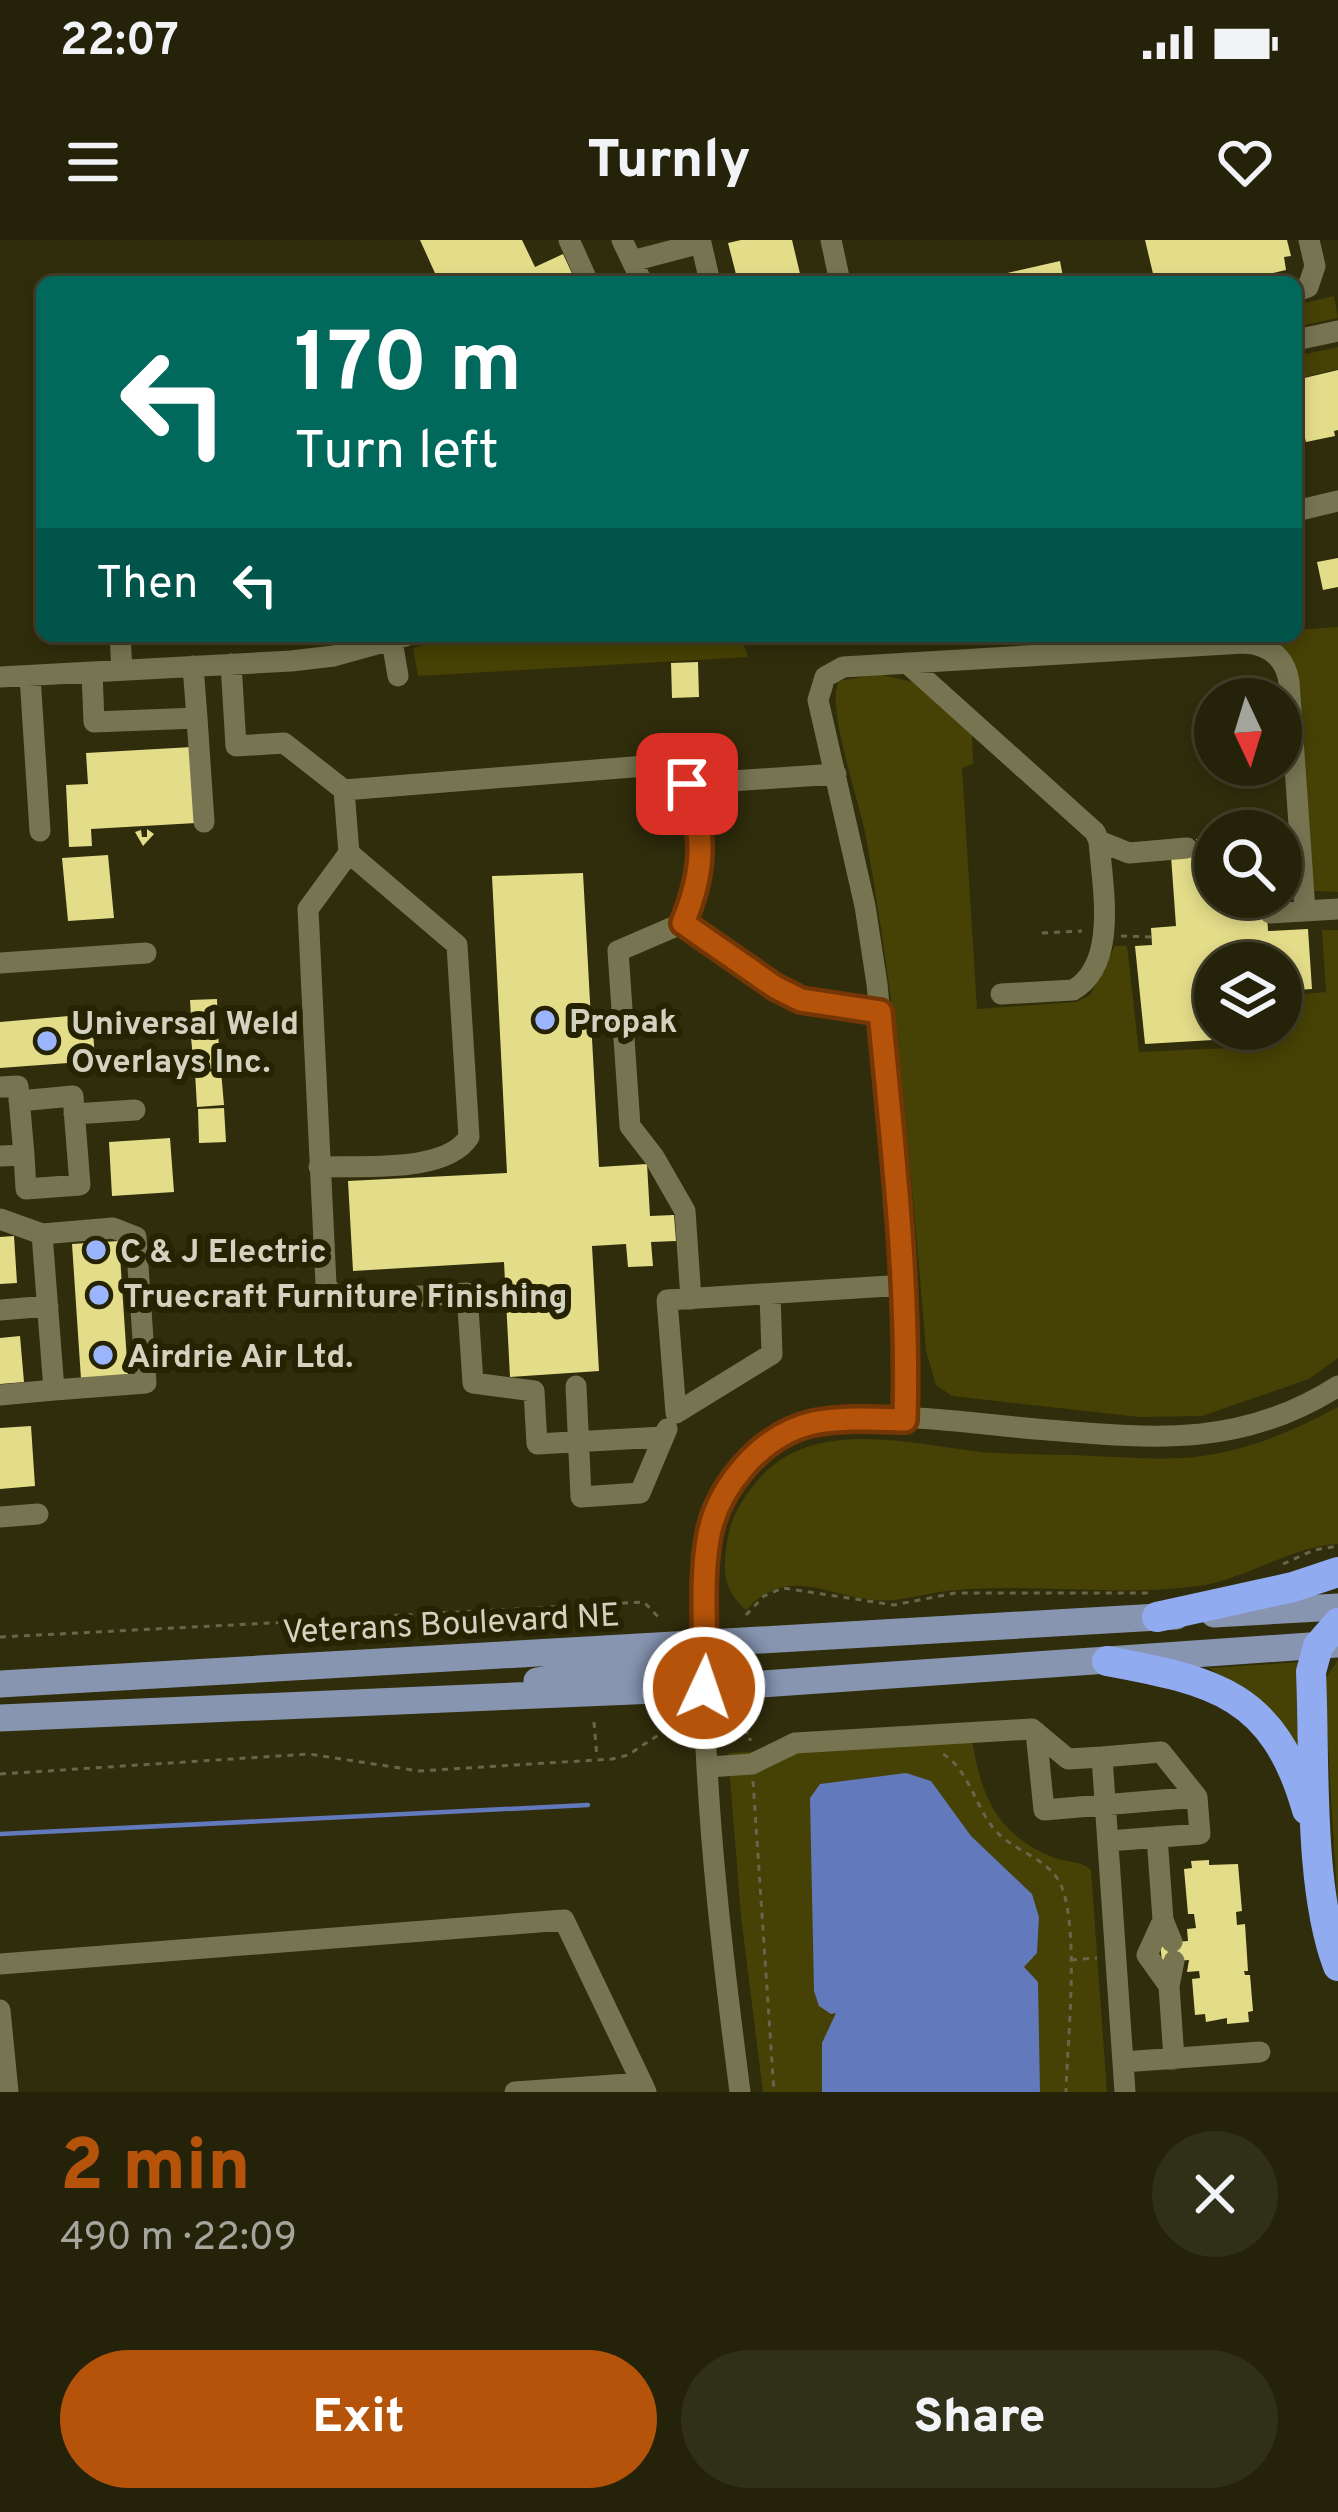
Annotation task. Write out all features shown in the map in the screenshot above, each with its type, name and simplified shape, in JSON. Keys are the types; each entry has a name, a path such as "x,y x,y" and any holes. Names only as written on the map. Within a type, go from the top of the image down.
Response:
{"highway":[{"path":"1159,1605 1293,1587 1338,1572"},
{"path":"1331,1638 1311,1672 1319,1869 1324,1916 1338,1966"},
{"path":"1107,1661 1185,1675 1228,1693 1258,1715 1282,1748 1300,1785 1319,1869"}],"main road":[{"name":"Veterans Boulevard NE","path":"0,1684 707,1643 1159,1605 1338,1607"},
{"path":"0,1718 704,1688 1107,1661 1331,1638"},
{"path":"420,1700 684,1657 707,1643"}],"street":[{"path":"568,240 585,276"},
{"path":"831,240 839,276"},
{"path":"1302,289 1315,274 1309,240"},
{"path":"627,250 705,241 709,276"},
{"path":"1302,339 1338,331"},
{"path":"1302,510 1338,501"},
{"path":"120,642 122,670"},
{"path":"0,677 334,656 385,642"},
{"path":"398,676 399,642"},
{"path":"905,1420 905,1286 880,1012 865,906 818,700 820,682 843,667 1243,643 1270,649 1287,669 1305,910"},
{"path":"907,663 1095,832 1099,841 1106,938 1082,984 1072,990 1001,994"},
{"path":"231,664 236,746 284,743 344,790 658,765 687,784 836,774"},
{"path":"193,666 204,822"},
{"path":"92,672 94,722 196,718"},
{"path":"30,676 40,831"},
{"path":"683,923 700,865 700,822 687,784"},
{"path":"344,790 349,853 308,909 326,1284 332,1295 346,1300 467,1293 473,1382 534,1390 537,1444 662,1437"},
{"path":"1099,841 1129,853 1187,848"},
{"path":"319,1167 441,1161 460,1151 469,1137 457,945 349,853"},
{"path":"1302,910 1338,909"},
{"path":"683,923 801,1000 880,1012"},
{"path":"683,923 618,951 630,1126 685,1211 691,1299"},
{"path":"0,963 146,953"},
{"path":"0,1087 18,1086 26,1189 1,1219 42,1234 113,1228 136,1237 146,1383 0,1395"},
{"path":"20,1101 73,1096 80,1185 26,1189"},
{"path":"74,1114 135,1110"},
{"path":"0,1156 23,1155"},
{"path":"42,1234 54,1390"},
{"path":"676,1413 667,1300 905,1286"},
{"path":"576,1386 581,1497 640,1492 676,1413 772,1354 770,1294"},
{"path":"0,1310 48,1306"},
{"path":"740,2092 709,1767 705,1569 710,1526 721,1499 753,1456 782,1435 809,1424 905,1420 1129,1436 1211,1436 1292,1412 1338,1386"},
{"path":"0,1517 38,1514"},
{"path":"709,1767 752,1763 795,1743 1032,1729 1068,1759"},
{"path":"1036,1732 1043,1810 1197,1797"},
{"path":"1039,1761 1162,1752 1197,1797 1200,1834 1108,1841"},
{"path":"1102,1756 1125,2092"},
{"path":"1156,1837 1163,1920 1173,1951 1168,1987 1174,2059"},
{"path":"0,1964 564,1920 644,2087 515,2092"},
{"path":"1163,1920 1147,1954 1168,1987"},
{"path":"0,2010 8,2092"},
{"path":"1123,2062 1260,2052"}],"path":[{"path":"1278,1567 1314,1550 1338,1546"},
{"path":"746,1615 764,1596 783,1588 894,1605 955,1593 1159,1605"},
{"path":"0,1637 309,1621 346,1625 384,1616 644,1602 661,1619"},
{"path":"752,1705 730,1726 750,1734 774,2092"},
{"path":"594,1722 597,1760"},
{"path":"0,1774 309,1754 419,1772 597,1760 628,1756 669,1728"},
{"path":"937,1750 956,1762 997,1832 1058,1880 1066,1908 1072,2002 1066,2092"},
{"path":"1069,1960 1105,1958"}],"shaded area":[{"path":"1334,296 1338,318 1302,326 1302,304"},
{"path":"1338,347 1338,369 1302,378 1302,355"},
{"path":"1338,627 1338,892 1315,891 1312,885 1302,678 1297,678 1288,655 1273,642 1302,642 1302,630"},
{"path":"430,642 743,642 748,657 418,676 413,649"},
{"path":"878,674 913,682 972,734 973,764 962,768 977,1009 1076,1002 1090,995 1115,946 1127,946 1139,1052 1302,1050 1302,994 1326,992 1322,930 1338,930 1338,1358 1309,1379 1202,1416 1139,1417 952,1396 936,1385 926,1351 886,961 865,832 836,710 839,681"},
{"path":"1338,1407 1338,1544 1302,1551 1234,1577 1168,1589 987,1588 893,1600 798,1586 763,1595 746,1610 728,1585 726,1547 739,1506 780,1460 806,1448 863,1439 996,1453 1188,1457 1255,1444"},
{"path":"1338,1660 1338,1912 1324,1680"},
{"path":"1302,1662 1306,1769 1247,1692 1209,1668"},
{"path":"972,1739 987,1796 1006,1826 1035,1849 1091,1870 1107,2092 763,2092 741,1916 728,1753"}],"water":[{"path":"906,1773 931,1781 971,1836 1032,1894 1039,1917 1037,1953 1024,1967 1038,1982 1040,2092 822,2092 822,2043 836,2013 819,2006 814,1991 810,1798 820,1784"}],"building":[{"path":"420,240 522,240 535,267 563,254 573,276 436,276"},
{"path":"792,240 801,276 736,276 728,243"},
{"path":"1145,240 1287,240 1291,256 1284,257 1286,270 1260,276 1154,276"},
{"path":"1060,261 1063,276 994,276"},
{"path":"1338,370 1335,436 1306,442 1302,439 1302,379"},
{"path":"1338,558 1338,587 1323,590 1317,562"},
{"path":"698,662 699,697 672,698 671,663"},
{"path":"192,747 196,823 91,829 92,846 69,847 66,785 88,784 86,753"},
{"path":"147,829 154,834 143,846 135,832 141,830 142,837 147,837"},
{"path":"108,855 114,918 68,921 62,858"},
{"path":"1194,855 1194,918 1267,918 1268,931 1308,929 1312,989 1302,990 1302,942 1194,942 1194,1041 1145,1044 1135,946 1152,945 1151,928 1176,926 1171,856"},
{"name":"Propak","path":"583,873 599,1167 647,1164 650,1216 674,1215 676,1241 651,1242 653,1266 628,1267 626,1244 592,1246 599,1371 510,1377 504,1262 353,1271 348,1181 507,1173 492,876"},
{"path":"217,999 218,1033 192,1034 190,1000"},
{"name":"Universal Weld Overlays Inc.","path":"92,1014 95,1061 0,1068 0,1022"},
{"path":"218,1035 221,1068 194,1070 191,1037"},
{"path":"221,1071 224,1105 197,1107 195,1072"},
{"path":"224,1108 226,1142 199,1143 198,1109"},
{"path":"170,1138 174,1192 112,1196 109,1142"},
{"path":"14,1236 17,1283 0,1284 0,1237"},
{"path":"119,1241 128,1376 81,1379 72,1244"},
{"path":"20,1336 24,1382 0,1384 0,1338"},
{"path":"31,1426 35,1486 0,1489 0,1428"},
{"path":"1209,1860 1209,1865 1238,1864 1242,1911 1236,1912 1237,1925 1245,1924 1248,1971 1244,1971 1250,1975 1253,2011 1248,2012 1249,2022 1227,2024 1227,2018 1206,2022 1205,2014 1195,2015 1192,1979 1200,1978 1199,1971 1187,1972 1189,1960 1162,1962 1160,1943 1188,1941 1187,1929 1196,1928 1194,1914 1188,1914 1184,1869 1192,1868 1191,1861"}],"waterway":[{"path":"0,1834 588,1805"}],"place":[{"name":"Propak","path":"545,1020"},
{"name":"Universal Weld Overlays Inc.","path":"47,1041"},
{"name":"C & J Electric","path":"96,1250"},
{"name":"Truecraft Furniture Finishing","path":"99,1295"},
{"name":"Airdrie Air Ltd.","path":"103,1355"}],"route":[{"path":"687,784 700,822 700,865 683,923 801,1000 880,1012 905,1286 905,1420 834,1420 782,1435 753,1456 721,1499 707,1544 704,1688"}]}
